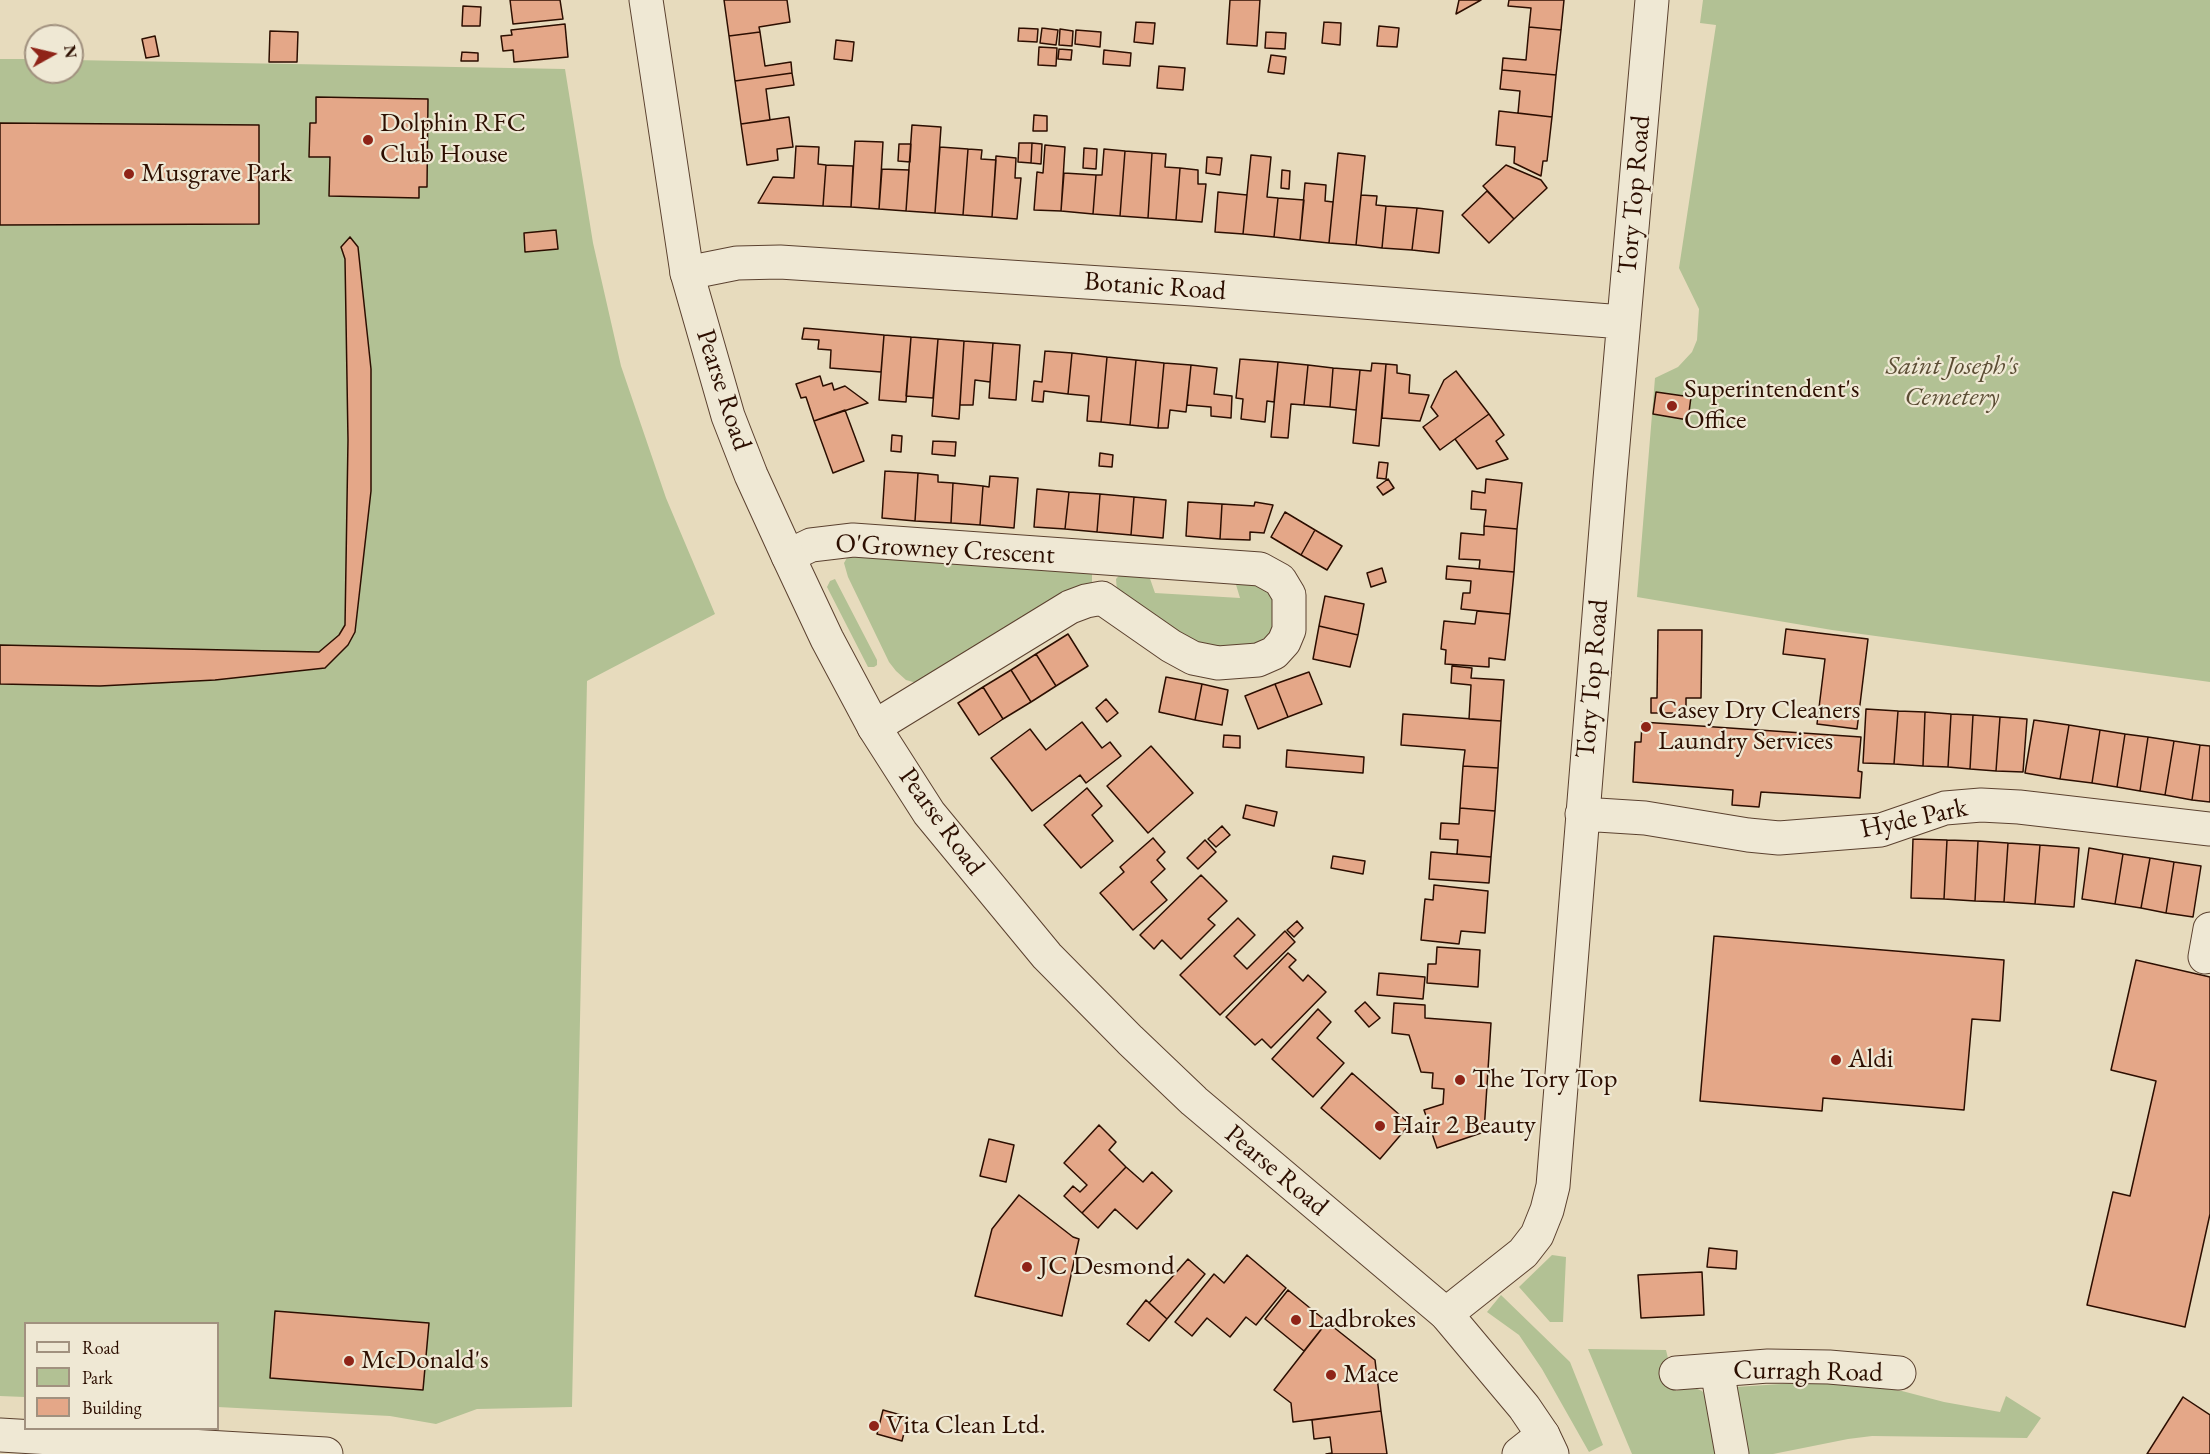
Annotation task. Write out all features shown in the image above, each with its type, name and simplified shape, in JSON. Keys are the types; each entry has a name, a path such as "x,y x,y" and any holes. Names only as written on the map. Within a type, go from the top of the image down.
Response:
{"street":[{"name":"Pearse Road","path":"646,0 687,273 728,416 751,474 827,639 874,728 929,813 1011,914 1071,980 1194,1101 1446,1314 1524,1407 1538,1448"},
{"name":"Tory Top Road","path":"1446,1314 1523,1253 1537,1235 1553,1186 1623,322 1652,0"},
{"name":"Botanic Road","path":"687,273 737,263 780,262 1117,283 1623,322"},
{"name":"O'Growney Crescent","path":"788,555 811,545 853,540 1260,569 1280,580 1289,594 1289,630 1284,642 1274,653 1244,663 1218,663 1193,658 1171,646 1102,598 1086,601 1070,607 874,728"},
{"path":"1102,598 1104,559"},
{"name":"Hyde Park","path":"1582,814 1646,818 1779,838 1881,830 1946,808 1982,805 2019,807 2210,829"},
{"name":"Curragh Road","path":"1676,1373 1768,1366 1829,1367 1899,1373"},
{"name":"Curragh Road","path":"1717,1370 1732,1454"},
{"path":"0,1435 326,1454"}],"green space":[{"name":"Saint Joseph's Cemetery","path":"1703,0 2210,0 2210,682 1832,630 1637,597 1655,378 1678,367 1692,352 1697,340 1699,309 1679,268 1716,25 1700,23"},
{"path":"0,59 24,59 24,84 84,84 84,60 565,69 593,243 621,366 666,498 715,614 587,681 572,1407 477,1409 436,1424 390,1416 219,1407 219,1322 24,1322 24,1397 0,1396"},
{"path":"852,549 1089,569 1092,574 1092,583 920,684 906,680 889,662 848,577 844,563"},
{"path":"1147,570 1155,593 1240,598 1234,578 1253,578 1276,597 1271,639 1217,657 1117,591 1116,579 1123,571"},
{"path":"835,579 877,660 877,665 874,667 868,667 827,587 830,581"},
{"path":"1552,1255 1566,1257 1563,1322 1550,1322 1519,1287"},
{"path":"1501,1295 1570,1362 1603,1445 1589,1452 1542,1369 1519,1335 1487,1312"},
{"path":"1588,1349 1666,1350 1676,1391 1693,1387 1702,1391 1708,1398 1717,1454 1632,1454"},
{"path":"1811,1382 1902,1391 1944,1402 2000,1412 2006,1396 2041,1418 2027,1438 1872,1436 1773,1454 1747,1454 1736,1387"}],"building":[{"path":"510,0 560,0 563,19 513,24"},
{"path":"724,0 787,0 790,22 759,27 760,32 729,36"},
{"path":"1230,0 1260,0 1257,46 1227,44"},
{"path":"1459,0 1481,0 1456,14"},
{"path":"1509,0 1564,0 1561,30 1529,27 1531,8 1508,6"},
{"path":"463,6 481,7 480,26 462,26"},
{"path":"1136,22 1155,23 1153,44 1134,42"},
{"path":"1324,22 1341,23 1340,45 1322,43"},
{"path":"565,24 568,57 514,62 513,50 503,51 501,36 512,35 511,30"},
{"path":"1379,26 1399,28 1397,47 1377,46"},
{"path":"1529,27 1561,30 1556,75 1502,70 1503,58 1526,60"},
{"path":"1019,28 1038,29 1037,42 1018,41"},
{"path":"1042,28 1058,30 1056,45 1040,43"},
{"path":"1060,29 1073,31 1072,46 1059,45"},
{"path":"1076,30 1101,32 1100,47 1075,44"},
{"path":"270,31 298,32 297,62 269,62"},
{"path":"760,32 765,66 791,62 792,73 735,81 729,36"},
{"path":"1266,32 1286,33 1285,49 1265,48"},
{"path":"155,36 159,56 146,58 142,39"},
{"path":"836,40 854,42 852,61 834,59"},
{"path":"1039,47 1057,48 1056,66 1038,65"},
{"path":"1059,49 1072,50 1071,60 1058,59"},
{"path":"1104,50 1131,53 1130,66 1103,64"},
{"path":"462,52 478,53 478,61 461,61"},
{"path":"1271,55 1286,57 1284,74 1268,72"},
{"path":"1159,66 1185,68 1183,90 1157,88"},
{"path":"1502,70 1556,75 1552,117 1518,113 1520,91 1500,89"},
{"path":"792,73 794,85 766,89 770,120 741,124 735,81"},
{"name":"Dolphin RFC Club House","path":"316,97 428,99 427,187 419,187 419,198 329,196 330,157 309,157 310,123 316,123"},
{"path":"1499,111 1552,117 1547,161 1543,161 1541,176 1514,163 1515,147 1496,145"},
{"path":"1034,115 1047,116 1047,131 1033,131"},
{"path":"789,117 793,147 777,149 778,160 747,165 741,124"},
{"name":"Musgrave Park","path":"0,123 259,125 259,224 0,225"},
{"path":"912,125 941,127 935,213 906,211"},
{"path":"855,141 883,142 879,209 851,207"},
{"path":"1019,143 1032,143 1031,163 1018,162"},
{"path":"1032,143 1042,144 1041,164 1031,163"},
{"path":"899,144 911,144 910,162 898,161"},
{"path":"1045,145 1065,147 1061,211 1034,210 1037,172 1043,173"},
{"path":"796,146 819,147 818,164 826,165 823,206 758,203 773,177 794,178"},
{"path":"940,147 968,149 963,215 935,213"},
{"path":"1084,148 1097,149 1096,169 1083,168"},
{"path":"968,149 982,150 981,159 996,160 992,217 963,215"},
{"path":"1104,149 1125,151 1120,216 1093,214 1096,175 1102,175"},
{"path":"1125,151 1152,153 1148,218 1120,216"},
{"path":"1152,153 1166,154 1165,167 1180,168 1176,220 1148,218"},
{"path":"1338,153 1365,156 1356,245 1329,243"},
{"path":"1251,155 1271,157 1267,197 1278,198 1274,237 1243,234"},
{"path":"996,156 1016,158 1015,178 1021,178 1017,219 992,217"},
{"path":"1207,157 1222,158 1220,175 1206,173"},
{"path":"826,165 853,166 851,207 823,206"},
{"path":"1506,165 1541,180 1547,188 1514,219 1483,186"},
{"path":"1180,168 1198,170 1198,184 1206,184 1202,222 1176,220"},
{"path":"882,169 909,170 906,211 879,209"},
{"path":"1282,170 1290,171 1289,189 1281,188"},
{"path":"1064,173 1096,175 1093,214 1061,211"},
{"path":"1305,183 1326,185 1325,201 1333,202 1329,243 1300,240"},
{"path":"1487,191 1514,219 1489,243 1462,215"},
{"path":"1218,192 1247,195 1243,234 1215,232"},
{"path":"1361,195 1377,196 1376,205 1386,206 1382,248 1356,245"},
{"path":"1278,198 1304,200 1300,240 1274,237"},
{"path":"1386,206 1417,208 1412,250 1382,248"},
{"path":"1417,208 1443,211 1439,253 1412,250"},
{"path":"556,230 558,249 525,252 524,233"},
{"name":"Musgrave Park","path":"350,237 358,247 371,369 371,491 355,632 348,645 325,668 215,680 100,686 0,684 0,645 319,652 339,635 345,625 348,440 345,259 341,247"},
{"path":"804,328 884,335 881,372 830,368 831,350 818,349 819,340 802,339"},
{"path":"884,335 911,337 906,402 879,400"},
{"path":"911,337 938,339 933,398 906,396"},
{"path":"938,339 964,341 959,419 932,416"},
{"path":"964,341 993,343 990,382 975,380 973,405 960,405"},
{"path":"993,343 1020,345 1016,400 989,398"},
{"path":"1045,351 1072,353 1068,394 1044,391 1043,402 1032,401 1034,381 1042,382"},
{"path":"1072,353 1107,357 1101,422 1087,421 1089,396 1068,394"},
{"path":"1107,357 1136,360 1130,425 1101,422"},
{"path":"1240,359 1278,362 1274,402 1267,401 1265,422 1241,419 1243,399 1236,398"},
{"path":"1136,360 1164,363 1158,428 1130,425"},
{"path":"1278,362 1308,365 1304,405 1291,404 1288,438 1271,437"},
{"path":"1164,363 1191,365 1186,412 1170,410 1168,428 1158,428"},
{"path":"1372,363 1386,364 1379,446 1353,443 1360,370 1371,371"},
{"path":"1386,364 1397,365 1397,373 1410,375 1409,393 1429,395 1420,421 1382,418"},
{"path":"1191,365 1217,368 1214,394 1232,396 1231,418 1211,416 1211,407 1187,405"},
{"path":"1308,365 1333,368 1330,407 1304,405"},
{"path":"1333,368 1360,370 1356,410 1330,407"},
{"path":"1456,371 1489,414 1440,450 1423,427 1438,416 1431,407 1444,380"},
{"path":"820,376 823,386 832,383 834,390 845,386 868,403 814,421 806,397 801,398 796,384"},
{"name":"Superintendent's Office","path":"1656,392 1691,397 1688,420 1653,414"},
{"path":"845,410 864,461 833,473 814,421"},
{"path":"1489,414 1504,435 1496,441 1508,459 1477,469 1455,439"},
{"path":"892,435 902,436 901,452 891,451"},
{"path":"933,441 956,442 955,456 932,454"},
{"path":"1100,453 1113,455 1112,467 1099,466"},
{"path":"1379,462 1388,463 1386,479 1377,478"},
{"path":"885,471 918,473 915,521 882,518"},
{"path":"918,473 938,475 938,482 953,483 951,523 915,521"},
{"path":"990,476 1018,478 1014,528 980,525 983,486 989,487"},
{"path":"1388,479 1394,488 1383,495 1377,487"},
{"path":"1486,479 1522,483 1517,529 1484,526 1486,510 1471,509 1472,491 1485,493"},
{"path":"953,483 983,486 980,525 951,523"},
{"path":"1037,489 1069,492 1065,529 1034,527"},
{"path":"1069,492 1100,494 1097,532 1065,529"},
{"path":"1100,494 1134,497 1131,535 1097,532"},
{"path":"1134,497 1166,500 1163,538 1131,535"},
{"path":"1188,502 1222,504 1220,539 1186,536"},
{"path":"1255,502 1273,505 1264,533 1250,532 1250,540 1220,539 1222,504 1254,506"},
{"path":"1285,512 1315,530 1301,555 1271,537"},
{"path":"1484,526 1517,529 1514,572 1479,569 1480,560 1459,559 1461,533 1484,535"},
{"path":"1315,530 1342,546 1327,570 1301,555"},
{"path":"1447,566 1514,572 1510,614 1461,609 1463,593 1470,593 1471,581 1446,579"},
{"path":"1382,568 1386,582 1371,587 1367,573"},
{"path":"1325,596 1364,604 1358,635 1319,626"},
{"path":"1477,611 1510,614 1505,660 1489,658 1489,667 1445,664 1446,650 1441,649 1444,621 1475,624"},
{"path":"1319,626 1358,635 1350,667 1313,659"},
{"path":"1786,629 1868,639 1857,729 1817,724 1825,659 1783,654"},
{"path":"1658,630 1702,630 1701,698 1686,698 1686,713 1651,713 1651,698 1657,698"},
{"path":"1068,634 1088,666 1056,686 1036,654"},
{"path":"1036,654 1056,686 1031,702 1011,670"},
{"path":"1452,666 1472,668 1471,678 1504,680 1501,721 1469,719 1471,685 1451,683"},
{"path":"1011,670 1031,702 1003,719 983,687"},
{"path":"1309,672 1322,704 1288,717 1275,684"},
{"path":"1166,677 1202,684 1195,720 1159,712"},
{"path":"1202,684 1228,690 1222,725 1195,720"},
{"path":"1275,684 1288,717 1258,729 1245,696"},
{"path":"983,687 1003,719 979,735 958,703"},
{"path":"1106,699 1118,713 1107,722 1096,708"},
{"path":"1866,709 1898,711 1894,764 1863,763"},
{"path":"1898,711 1925,712 1923,766 1894,764"},
{"path":"1925,712 1951,714 1948,767 1923,766"},
{"path":"1403,714 1501,721 1498,768 1463,766 1465,750 1401,745"},
{"path":"1951,714 1973,715 1970,769 1948,767"},
{"path":"1973,715 2000,717 1996,771 1970,769"},
{"path":"2000,717 2027,719 2023,772 1996,771"},
{"path":"2034,720 2069,725 2060,779 2025,773"},
{"path":"1082,722 1102,748 1110,742 1121,756 1086,783 1080,775 1032,811 991,758 1030,729 1046,750"},
{"path":"1642,722 1861,737 1858,771 1862,772 1860,798 1761,792 1759,807 1732,805 1733,790 1633,782 1635,742 1641,742"},
{"path":"2069,725 2100,730 2092,783 2060,779"},
{"path":"2100,730 2125,734 2117,787 2092,783"},
{"path":"2125,734 2148,737 2140,791 2117,787"},
{"path":"1224,735 1240,736 1240,748 1223,747"},
{"path":"2148,737 2174,741 2165,795 2140,791"},
{"path":"2174,741 2200,745 2192,800 2165,795"},
{"path":"2200,745 2210,746 2210,802 2192,800"},
{"path":"1151,746 1193,793 1148,833 1107,786"},
{"path":"1287,750 1364,757 1363,773 1286,767"},
{"path":"1463,766 1498,768 1495,811 1460,808"},
{"path":"1087,788 1102,806 1092,815 1113,841 1081,868 1044,825"},
{"path":"1246,805 1277,812 1274,826 1243,818"},
{"path":"1460,808 1495,811 1491,857 1457,854 1458,840 1440,839 1441,823 1459,824"},
{"path":"1222,826 1230,835 1216,847 1208,839"},
{"path":"1153,838 1165,852 1157,860 1165,869 1151,882 1167,900 1133,930 1100,893 1124,872 1120,867"},
{"path":"1913,839 1947,840 1944,899 1911,898"},
{"path":"1205,840 1216,852 1198,869 1187,858"},
{"path":"1947,840 1978,841 1975,901 1944,899"},
{"path":"1978,841 2008,843 2004,902 1975,901"},
{"path":"2008,843 2040,845 2035,904 2004,902"},
{"path":"2040,845 2079,848 2074,907 2035,904"},
{"path":"2089,848 2123,854 2115,904 2082,899"},
{"path":"1431,852 1491,857 1489,883 1429,879"},
{"path":"2123,854 2150,858 2141,908 2115,904"},
{"path":"1333,856 1365,861 1363,874 1331,868"},
{"path":"2150,858 2174,862 2166,913 2141,908"},
{"path":"2174,862 2201,866 2193,917 2166,913"},
{"path":"1201,875 1227,901 1208,919 1215,925 1181,959 1162,940 1154,949 1140,935"},
{"path":"1434,885 1488,891 1485,933 1461,931 1459,944 1421,940 1425,899 1433,900"},
{"path":"1238,918 1255,935 1234,956 1247,969 1285,931 1295,942 1220,1015 1180,975"},
{"path":"1297,921 1303,928 1294,937 1287,930"},
{"name":"Aldi","path":"1714,936 2004,960 2000,1021 1972,1019 1964,1110 1823,1098 1822,1111 1700,1101"},
{"path":"1437,947 1480,950 1478,987 1427,983 1428,964 1436,964"},
{"path":"1288,953 1296,960 1289,967 1303,981 1308,975 1326,992 1271,1048 1262,1039 1255,1045 1226,1017"},
{"path":"2136,960 2210,977 2210,1214 2185,1327 2087,1305 2113,1192 2130,1196 2156,1081 2111,1070"},
{"path":"1379,973 1425,977 1423,999 1377,995"},
{"path":"1365,1002 1380,1018 1369,1027 1355,1011"},
{"name":"The Tory Top","path":"1394,1003 1425,1005 1425,1018 1491,1023 1484,1132 1437,1148 1424,1110 1443,1104 1444,1089 1432,1088 1433,1073 1421,1072 1409,1035 1392,1033"},
{"path":"1318,1009 1331,1022 1317,1038 1344,1063 1313,1097 1272,1059"},
{"path":"1352,1073 1410,1124 1380,1159 1321,1108"},
{"path":"1099,1125 1116,1142 1109,1150 1126,1167 1082,1213 1064,1196 1073,1186 1080,1192 1087,1185 1064,1163"},
{"path":"989,1139 1014,1145 1006,1182 980,1176"},
{"path":"1126,1167 1143,1182 1152,1172 1172,1191 1137,1229 1115,1209 1098,1228 1082,1213"},
{"name":"JC Desmond","path":"1019,1195 1073,1237 1079,1239 1062,1316 975,1296 992,1229"},
{"path":"1709,1248 1737,1251 1736,1269 1707,1267"},
{"path":"1247,1255 1286,1288 1256,1325 1246,1317 1230,1337 1207,1318 1192,1336 1175,1322 1214,1274 1224,1283"},
{"path":"1188,1259 1205,1274 1167,1319 1149,1303"},
{"path":"1702,1272 1704,1315 1641,1318 1638,1275"},
{"name":"Ladbrokes","path":"1288,1290 1327,1322 1304,1351 1265,1319"},
{"path":"1146,1300 1167,1319 1149,1341 1127,1324"},
{"name":"McDonald's","path":"275,1311 429,1323 423,1390 270,1378"},
{"name":"Mace","path":"1327,1322 1375,1360 1381,1411 1293,1422 1291,1403 1274,1390"},
{"path":"2183,1397 2210,1415 2210,1454 2147,1454"},
{"path":"883,1410 908,1417 902,1441 877,1434"},
{"path":"1381,1411 1387,1454 1326,1454 1332,1453 1330,1437 1314,1439 1312,1420"}],"place":[{"name":"Dolphin RFC Club House","path":"368,140"},
{"name":"Musgrave Park","path":"129,174"},
{"name":"Superintendent's Office","path":"1672,406"},
{"name":"Casey Dry Cleaners Laundry Services","path":"1646,727"},
{"name":"Aldi","path":"1836,1060"},
{"name":"The Tory Top","path":"1460,1080"},
{"name":"Hair 2 Beauty","path":"1380,1126"},
{"name":"JC Desmond","path":"1027,1267"},
{"name":"Ladbrokes","path":"1296,1320"},
{"name":"McDonald's","path":"349,1361"},
{"name":"Mace","path":"1331,1375"},
{"name":"Vita Clean Ltd.","path":"874,1426"}]}
